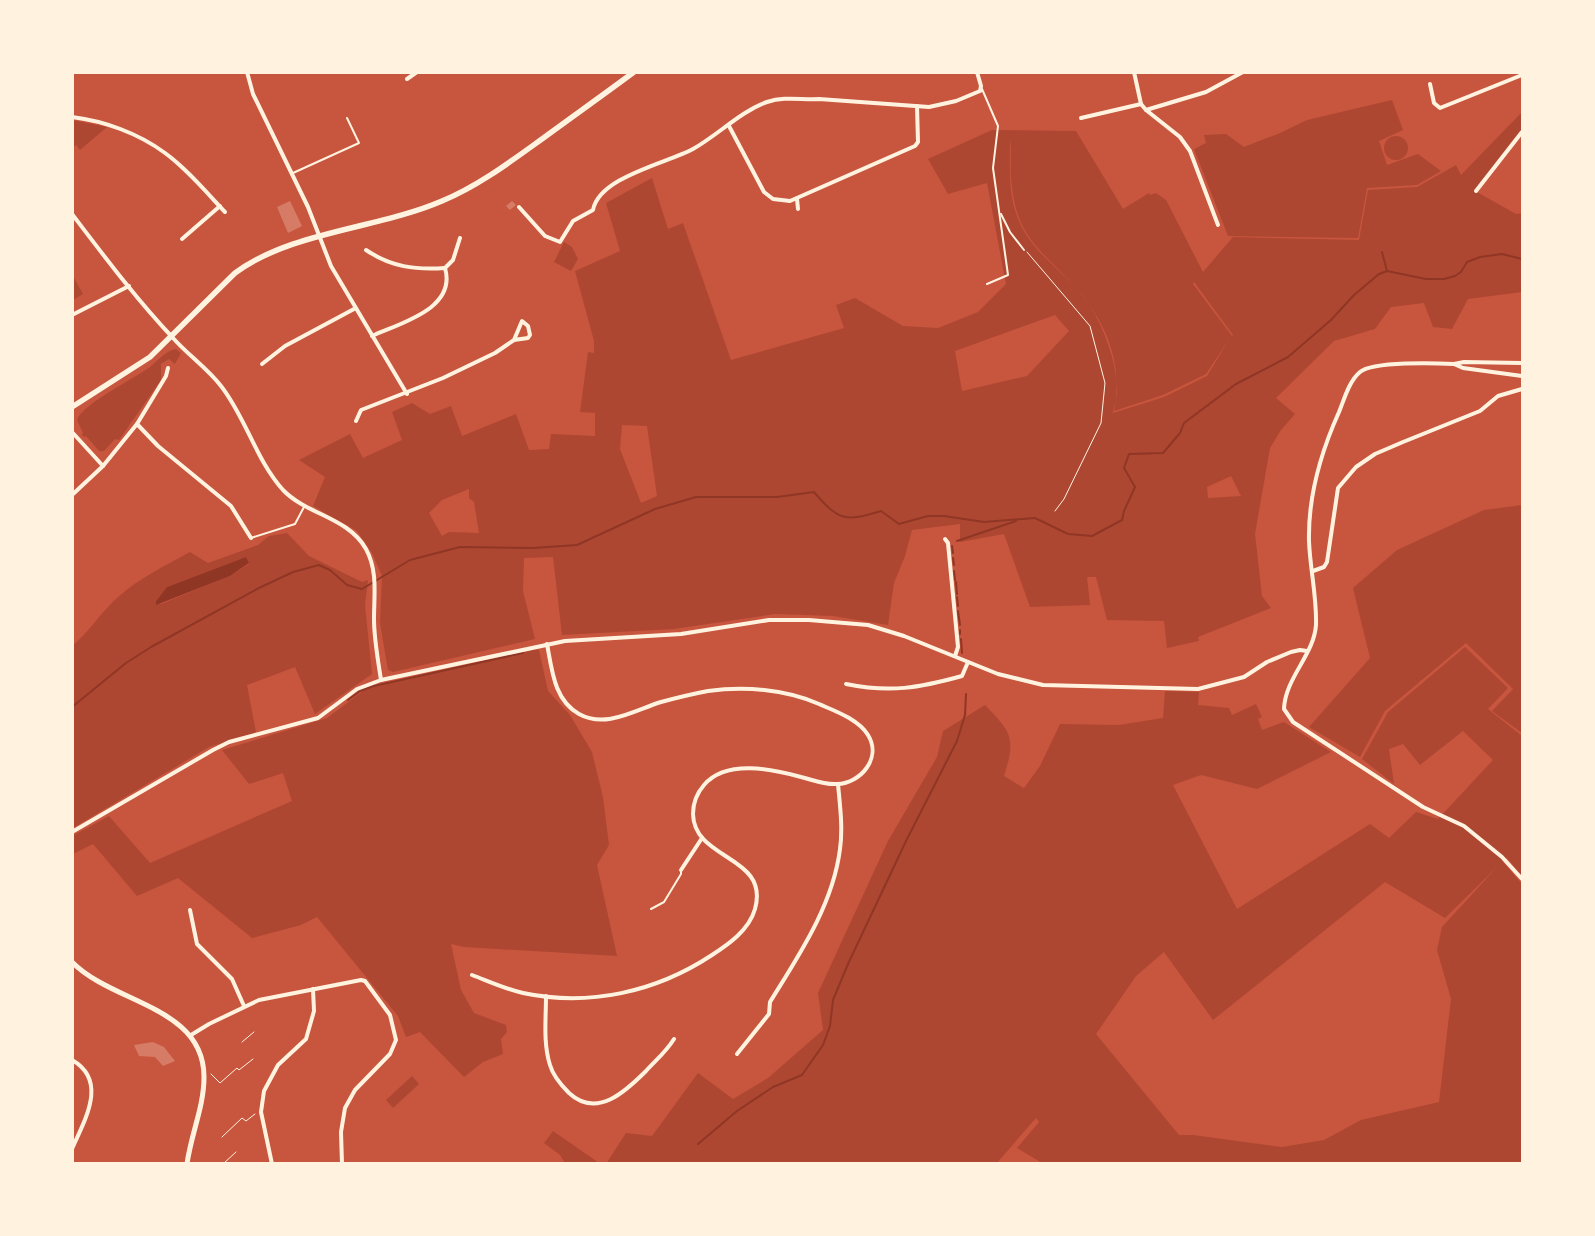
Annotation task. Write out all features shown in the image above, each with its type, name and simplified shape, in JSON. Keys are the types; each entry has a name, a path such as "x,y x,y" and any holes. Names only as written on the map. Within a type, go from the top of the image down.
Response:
{"main road":[{"path":"72,407 129,372 172,337 233,276 251,262 277,250 403,215 463,191 496,172 634,72"}],"street":[{"path":"246,72 253,94 308,207 318,238 331,266 354,310 407,394"},
{"path":"407,79 417,72"},
{"path":"519,207 545,236 560,242 573,220 593,210 597,198 613,186 640,169 655,166 693,148 759,105 790,97 941,106 982,89 977,72"},
{"path":"1134,72 1141,104 1186,144 1218,225"},
{"path":"1146,110 1206,92 1243,72"},
{"path":"1430,84 1434,103 1440,108 1522,75"},
{"path":"1081,118 1141,104"},
{"path":"728,126 764,192 774,199 783,201 797,199 915,146 918,142 917,106"},
{"path":"72,116 98,121 115,127 165,153 226,212"},
{"path":"1476,191 1522,132"},
{"path":"797,199 798,209"},
{"path":"182,239 220,206"},
{"path":"72,214 172,337 221,385 230,398 269,472 285,492 304,506 344,526 354,534 366,549 375,586 374,620 381,680"},
{"path":"366,250 377,258 418,269 445,268 453,260 460,238"},
{"path":"372,336 431,308 442,294 446,282 445,268"},
{"path":"72,315 129,286"},
{"path":"262,364 285,346 354,310"},
{"path":"356,421 361,410 407,394 495,353 514,340 525,339 530,335 525,322 522,321 514,340"},
{"path":"1522,363 1464,362 1454,364 1381,366 1360,372 1331,429 1318,469 1310,518 1309,542 1313,571 1316,625 1313,643 1307,651 1284,703 1287,716 1432,811 1448,817 1481,838 1522,879"},
{"path":"1454,364 1463,368 1522,376"},
{"path":"72,495 103,466 137,424 166,376 168,368"},
{"path":"1313,571 1324,566 1327,562 1338,488 1356,467 1394,446 1480,411 1502,394 1522,389"},
{"path":"137,424 158,446 230,506 251,538"},
{"path":"72,432 103,466"},
{"path":"945,540 948,544 958,647 955,656"},
{"path":"72,832 207,753 229,742 318,718 357,689 381,680 547,644 583,639 681,634 769,620 808,620 876,628 955,656 998,674 1042,685 1198,689 1244,677 1267,662 1291,652 1307,651"},
{"path":"472,975 520,992 546,996 594,997 642,989 693,968 736,937 749,924 755,909 757,893 754,882 748,872 739,863 714,849 702,838 694,818 697,796 711,778 723,772 752,769 838,784 859,777 868,768 871,757 872,744 862,728 850,719 811,700 770,691 727,689 669,700 616,718 602,720 589,718 565,704 556,687 547,644"},
{"path":"846,684 879,690 924,686 962,676 968,662"},
{"path":"737,1054 769,1014 770,1002 813,930 832,886 840,849 841,814 838,784"},
{"path":"681,870 702,838"},
{"path":"190,910 192,929 197,944 232,979 244,1006"},
{"path":"72,962 101,984 169,1016 191,1035 200,1054 203,1068 202,1096 187,1164"},
{"path":"191,1035 244,1006 284,993 361,980 365,981 390,1015 396,1040 390,1054 355,1090 345,1108 341,1132 342,1164"},
{"path":"272,1164 261,1112 264,1091 270,1076 308,1034 314,1011 313,989"},
{"path":"546,996 546,1033 550,1066 560,1085 572,1096 584,1102 601,1103 624,1093 667,1051 674,1039"},
{"path":"72,1060 80,1065 87,1074 92,1100 72,1148"}],"lane":[{"path":"982,89 998,126 994,168 1008,275 987,284"},
{"path":"291,174 359,143 347,118"},
{"path":"1000,212 1010,232 1024,250"},
{"path":"251,538 295,524 304,506"},
{"path":"651,909 664,902 681,874 681,870"}],"path":[{"path":"1024,250 1090,326 1104,383 1101,422 1064,499 1055,511"},
{"path":"242,1042 254,1032"},
{"path":"203,1068 220,1083 237,1068 239,1070 252,1059"},
{"path":"222,1137 242,1118 246,1121 261,1112"},
{"path":"223,1164 236,1152"}],"shaded area":[{"path":"1392,100 1403,130 1379,141 1387,165 1418,154 1441,171 1417,185 1367,188 1358,238 1228,236 1194,149 1206,143 1204,135 1226,134 1244,147 1307,120"},
{"path":"1522,112 1522,132 1477,192 1516,214 1522,213 1522,292 1468,299 1452,329 1433,327 1424,303 1391,307 1375,329 1334,341 1276,398 1295,414 1281,430 1270,448 1255,534 1262,596 1271,608 1198,637 1199,641 1167,648 1164,621 1107,620 1096,577 1087,577 1090,605 1030,607 1004,534 960,542 960,524 912,530 905,556 894,583 888,625 833,616 775,614 674,629 562,635 553,557 524,558 523,591 535,639 393,672 388,670 380,623 382,576 372,553 357,531 313,506 325,477 299,460 350,434 363,458 402,440 392,412 412,403 430,414 451,406 462,436 516,414 529,450 549,449 551,434 595,436 595,413 580,412 588,352 594,353 594,341 575,271 620,251 606,203 652,178 668,229 683,223 731,360 844,328 836,305 855,298 903,326 938,328 978,312 1006,284 987,183 948,194 928,159 992,130 1076,131 1123,209 1149,193 1150,195 1156,193 1166,200 1203,272 1233,237 1359,240 1368,190 1417,187 1456,165 1461,175","holes":["1010,140 1013,191 1021,224 1036,246 1076,289 1037,249 1022,228 1014,207 1011,188","1194,282 1233,335 1193,284","1091,307 1098,318 1112,352 1116,377 1107,340","1055,315 1069,331 1027,376 962,391 955,351","1230,338 1207,376 1164,397 1113,413 1115,404 1114,411 1163,395 1206,374","622,425 647,426 657,496 641,503 620,449","1231,476 1241,496 1208,498 1207,487","469,489 469,498 474,502 479,533 449,532 442,536 429,513 442,500"]},
{"path":"72,120 107,127 80,150 76,145 73,147"},
{"path":"1396,136 1401,137 1407,143 1407,153 1401,159 1396,160 1391,159 1385,153 1384,148 1385,143 1391,137"},
{"path":"564,242 572,247 578,259 571,271 554,262"},
{"path":"73,279 83,294 73,300"},
{"path":"176,349 181,353 175,364 169,359 161,364 161,380 119,440 115,439 104,451 99,451 86,436 82,435 83,433 77,420 81,414 98,400"},
{"path":"1522,505 1522,733 1492,711 1513,689 1466,643 1385,711 1360,757 1309,727 1370,658 1353,588 1397,550 1484,510"},
{"path":"287,533 309,556 362,582 368,580 365,605 372,674 315,714 295,667 247,685 256,732 209,747 73,828 72,646 118,597 158,569 190,552 208,563 258,545 269,536","holes":["246,557 249,564 230,576 161,604 156,601 167,587"]},
{"path":"246,557 249,563 230,576 156,605 156,601 167,587"},
{"path":"1465,647 1508,688 1488,709 1522,736 1522,876 1507,858 1503,862 1522,884 1522,1163 1042,1163 1017,1148 1039,1122 1036,1118 997,1163 606,1164 626,1133 652,1136 698,1073 733,1099 768,1078 823,1030 818,993 888,841 937,757 943,731 985,705 1001,723 1009,737 1010,753 1004,776 1024,788 1040,766 1060,724 1119,725 1163,718 1165,691 1199,692 1198,705 1229,708 1232,715 1256,704 1262,717 1258,719 1262,730 1284,722 1331,752 1257,789 1201,775 1173,785 1237,909 1370,824 1389,838 1416,812 1438,819 1493,760 1463,731 1420,765 1403,744 1389,749 1394,784 1362,759 1388,712","holes":["1497,867 1442,927 1437,950 1451,999 1439,1102 1361,1120 1324,1140 1282,1147 1193,1135 1179,1135 1096,1034 1136,976 1164,952 1213,1020 1385,882 1445,918"]},
{"path":"536,649 539,650 548,691 570,715 592,752 603,797 609,845 597,865 617,956 464,947 451,944 461,990 474,1013 506,1025 507,1032 501,1039 503,1054 483,1062 464,1077 420,1032 406,1037 398,1016 317,917 301,925 252,938 178,878 137,896 93,844 73,854 72,836 109,816 150,863 292,801 283,773 249,784 222,750 327,718 363,691 374,687"},
{"path":"412,1076 419,1084 393,1108 386,1100"},
{"path":"553,1131 599,1163 565,1163 560,1155 544,1143"}],"building":[{"path":"290,201 302,226 288,233 277,207"},
{"path":"512,201 516,205 510,210 506,206"},
{"path":"153,1042 164,1047 175,1061 163,1066 155,1057 139,1056 134,1045"}],"waterway":[{"path":"1382,252 1387,271"},
{"path":"72,707 126,663 151,647 259,588 293,572 319,565 330,570 347,585 362,589 410,560 460,547 533,548 577,545 655,509 696,497 777,497 814,492 830,509 843,516 859,517 881,511 899,524 928,516 944,516 984,522 1035,518 1068,534 1092,536 1122,520 1135,487 1124,468 1129,454 1163,453 1180,433 1184,423 1236,384 1288,357 1331,320 1354,295 1379,274 1387,271 1426,279 1444,279 1455,276 1461,272 1467,262 1480,257 1502,254 1522,259"},
{"path":"957,541 1016,521"},
{"path":"952,546 953,553"},
{"path":"953,558 954,565"},
{"path":"954,571 955,580"},
{"path":"956,582 957,594"},
{"path":"957,597 958,606"},
{"path":"958,611 960,625"},
{"path":"961,639 962,653"},
{"path":"348,700 360,691 374,686 523,653"},
{"path":"698,1144 737,1111 773,1087 802,1075 823,1045 830,1026 833,1000 848,964 906,841 957,741 965,715 966,694"}]}
